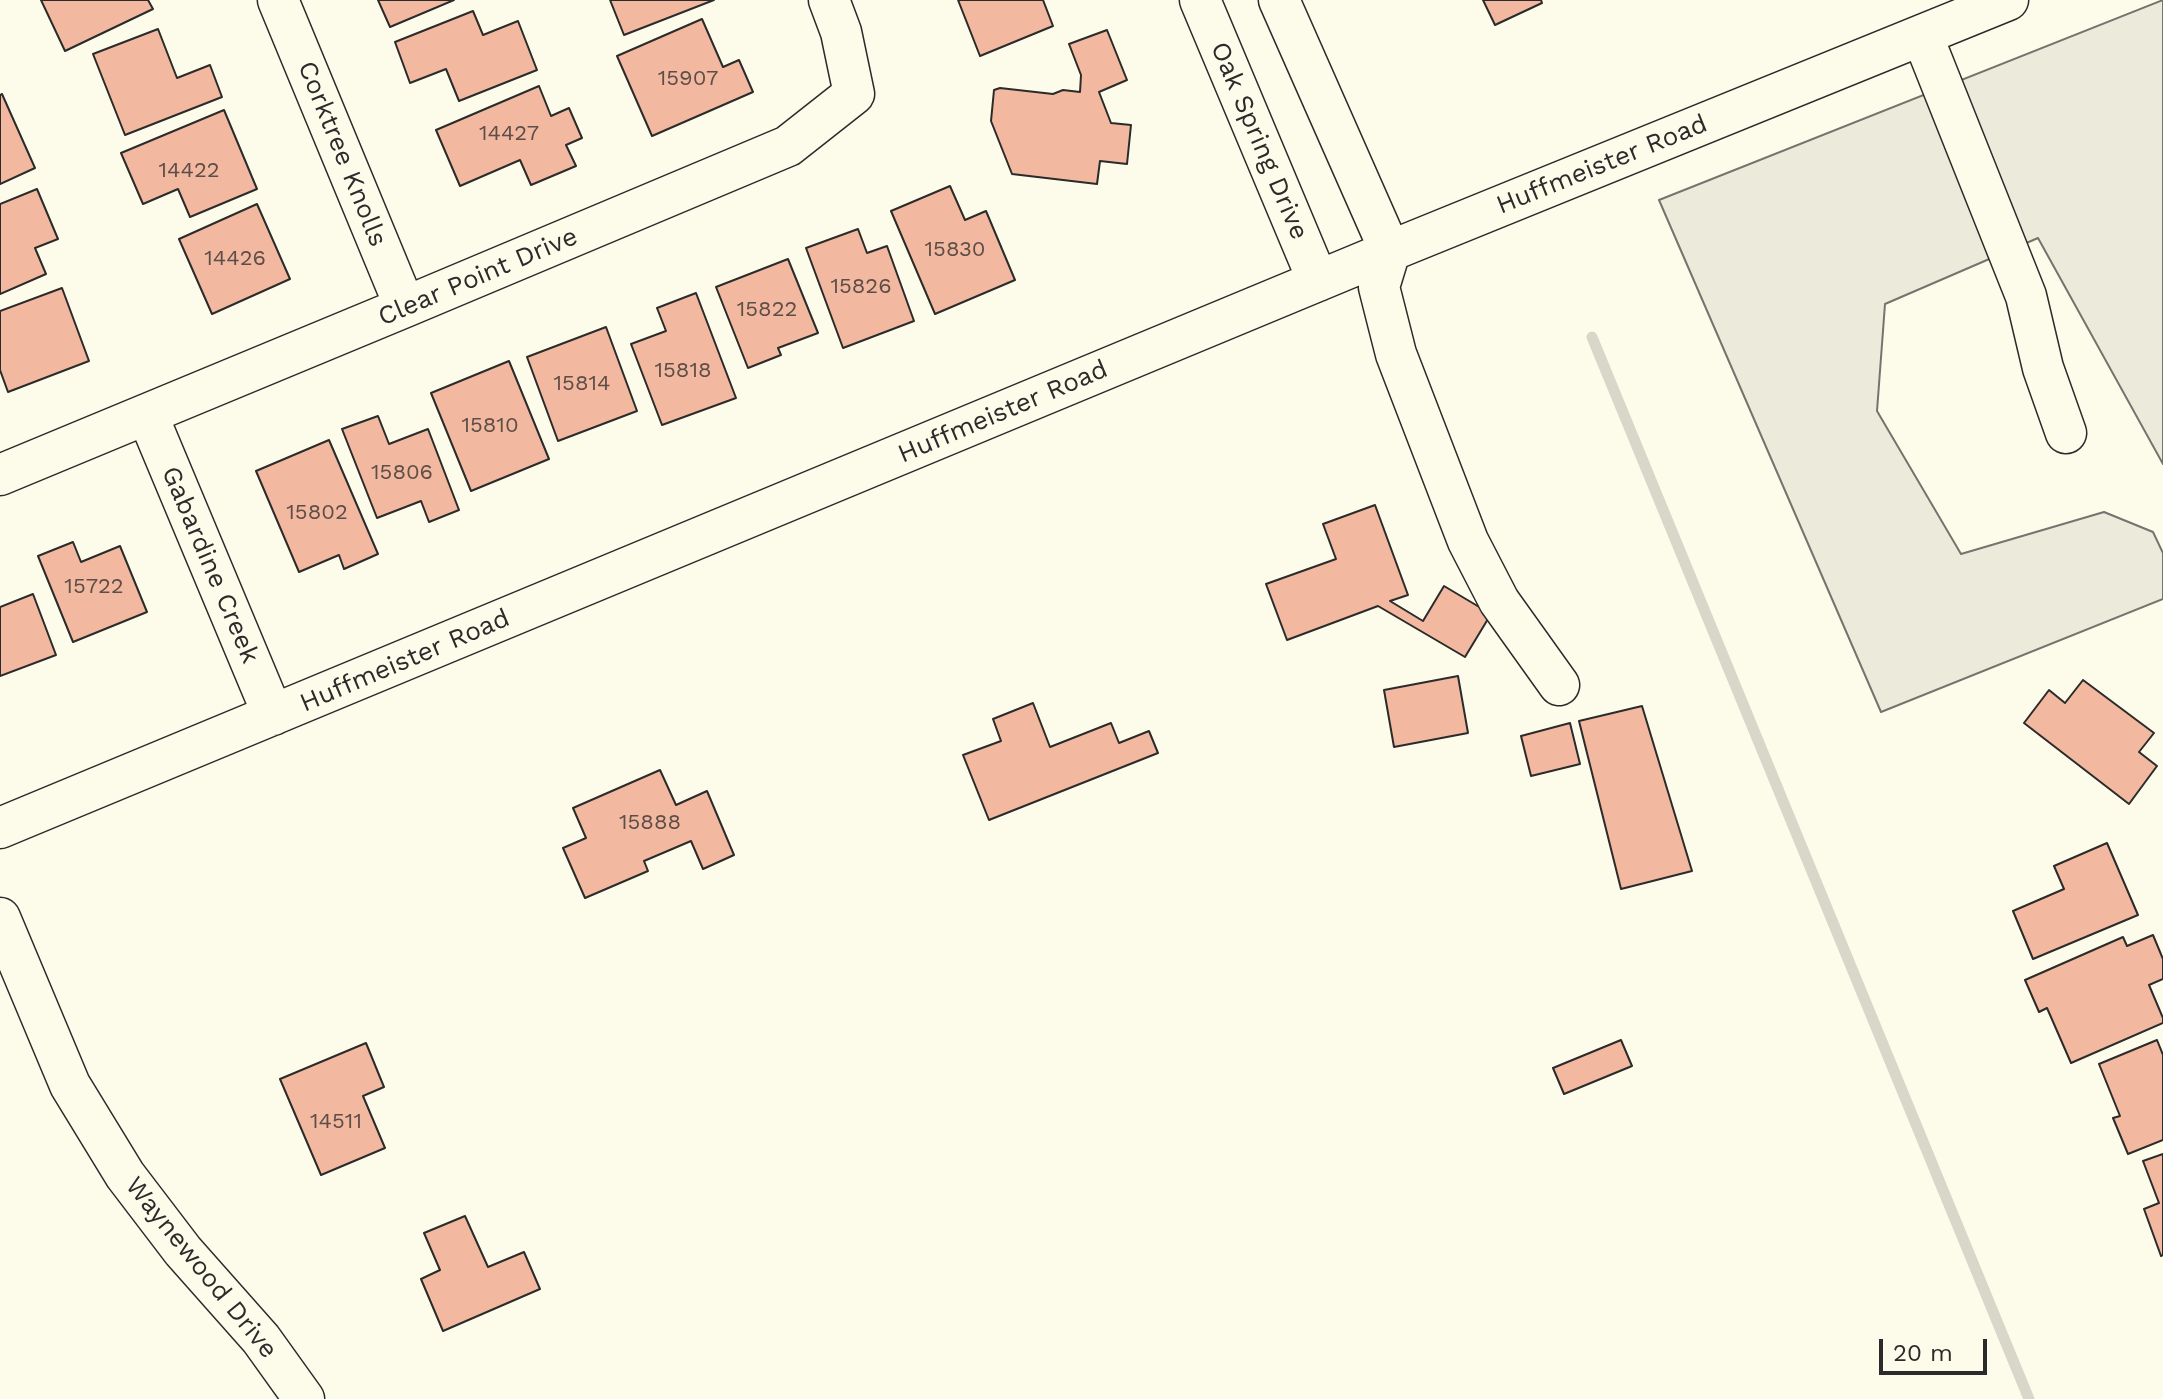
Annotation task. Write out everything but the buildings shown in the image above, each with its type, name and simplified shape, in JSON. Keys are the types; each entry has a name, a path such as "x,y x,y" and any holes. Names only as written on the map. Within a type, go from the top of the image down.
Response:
{"street":[{"name":"Corktree Knolls","path":"278,0 405,307"},
{"name":"Clear Point Drive","path":"0,475 788,146 854,94 841,32 829,0"},
{"name":"Oak Spring Drive","path":"1200,0 1318,281"},
{"path":"1279,0 1390,251 1379,287 1396,354 1463,526 1499,601 1559,685"},
{"name":"Huffmeister Road","path":"0,828 1390,251 2008,0"},
{"path":"1922,35 2026,296 2043,368 2066,433"},
{"name":"Gabardine Creek","path":"147,414 273,715"},
{"name":"Waynewood Drive","path":"0,918 70,1085 125,1175 183,1251 261,1339 304,1399"}],"shaded area":[{"path":"2163,0 2163,464 2038,238 1885,304 1877,411 1961,554 2104,512 2153,532 2163,553 2163,599 1881,712 1659,200"}],"waterway":[{"path":"1592,337 2029,1399"}]}
